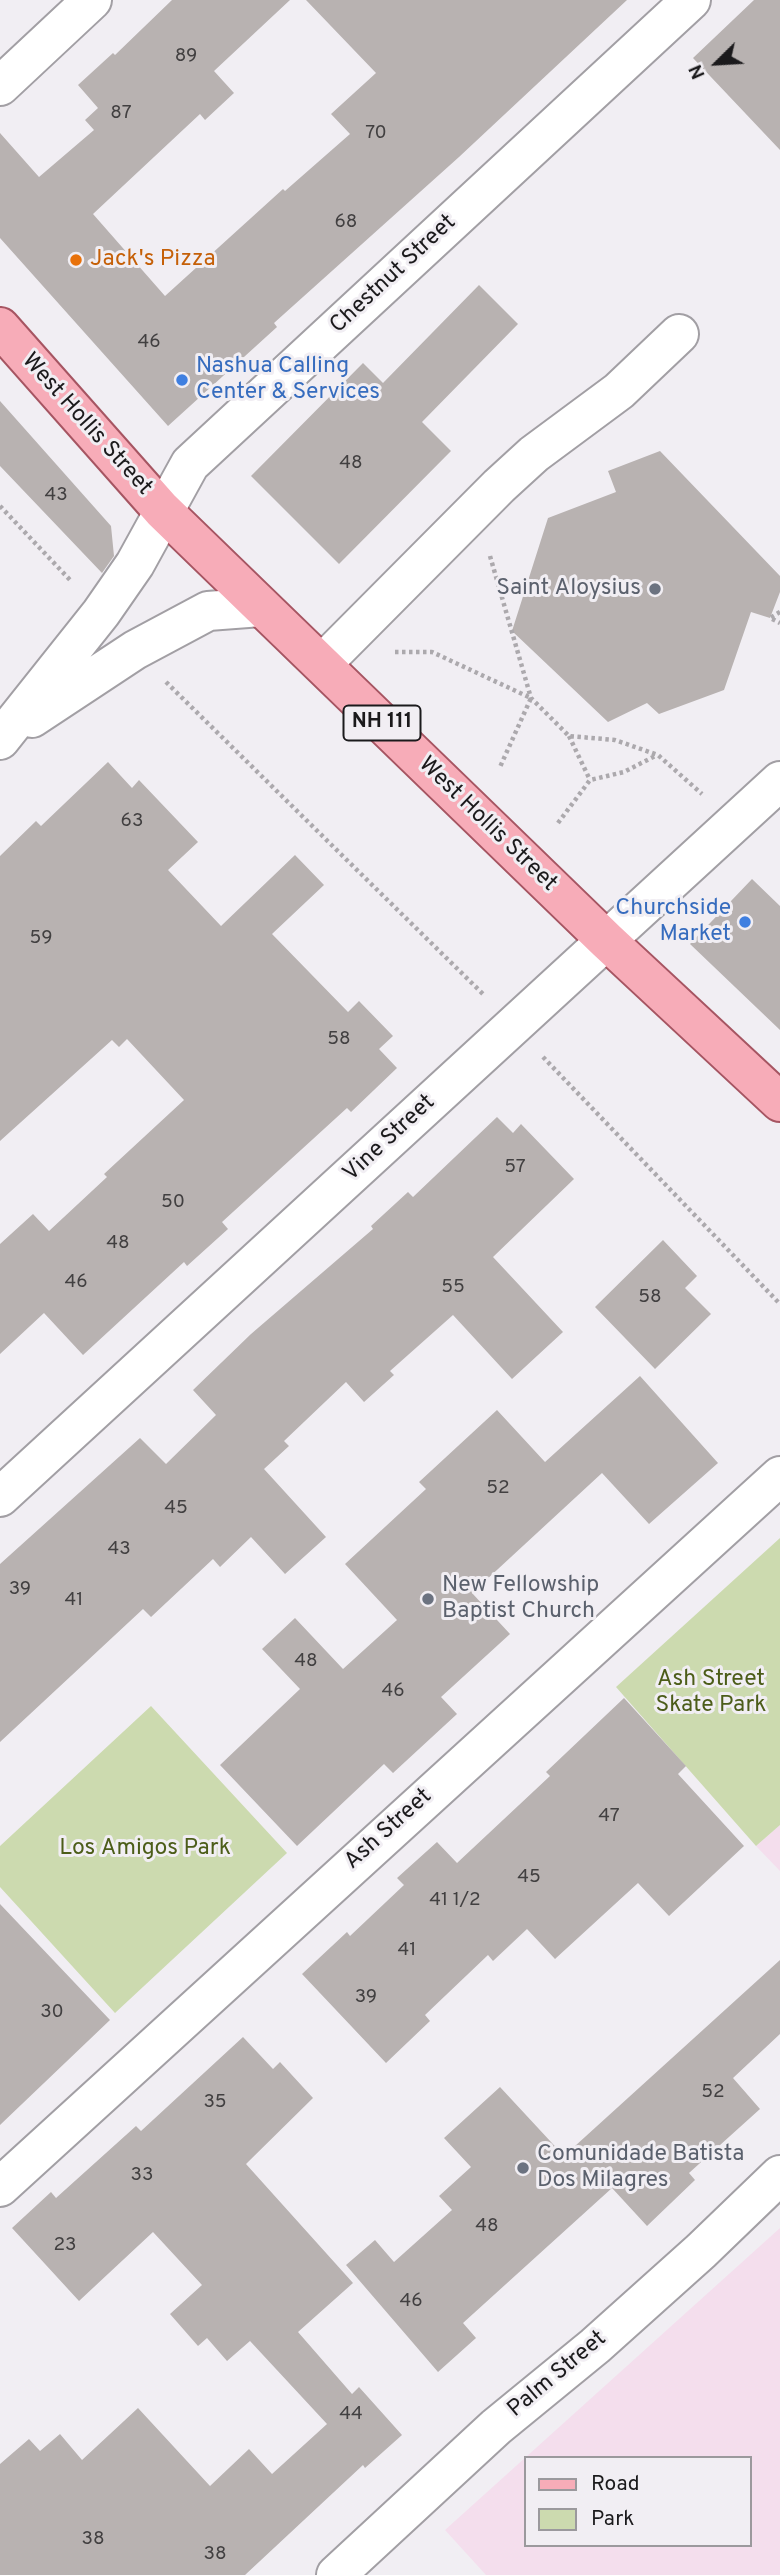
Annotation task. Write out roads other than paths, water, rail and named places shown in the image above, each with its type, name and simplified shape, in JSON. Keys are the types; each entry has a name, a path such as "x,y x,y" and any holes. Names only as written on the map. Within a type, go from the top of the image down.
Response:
{"main road":[{"name":"West Hollis Street","path":"0,327 162,510 607,941 780,1102"}],"street":[{"path":"0,86 92,0"},
{"name":"Chestnut Street","path":"0,742 101,613 135,564 162,510 190,464 691,0"},
{"path":"322,664 499,486 534,454 619,391 679,334"},
{"name":"Chestnut Street","path":"0,742 47,707 135,650 208,611 261,607"},
{"name":"Vine Street","path":"0,1497 780,780"},
{"name":"Ash Street","path":"0,2187 780,1476"},
{"name":"Palm Street","path":"336,2575 496,2427 595,2346 701,2251 780,2175"}],"place":[{"name":"Jack's Pizza","path":"76,260"},
{"name":"Nashua Calling Center & Services","path":"182,380"},
{"name":"Saint Aloysius","path":"655,589"},
{"name":"Churchside Market","path":"745,922"},
{"name":"New Fellowship Baptist Church","path":"428,1599"},
{"name":"Comunidade Batista Dos Milagres","path":"523,2168"}],"park label":[{"name":"Ash Street Skate Park","path":"711,1693"},
{"name":"Los Amigos Park","path":"145,1849"}]}
